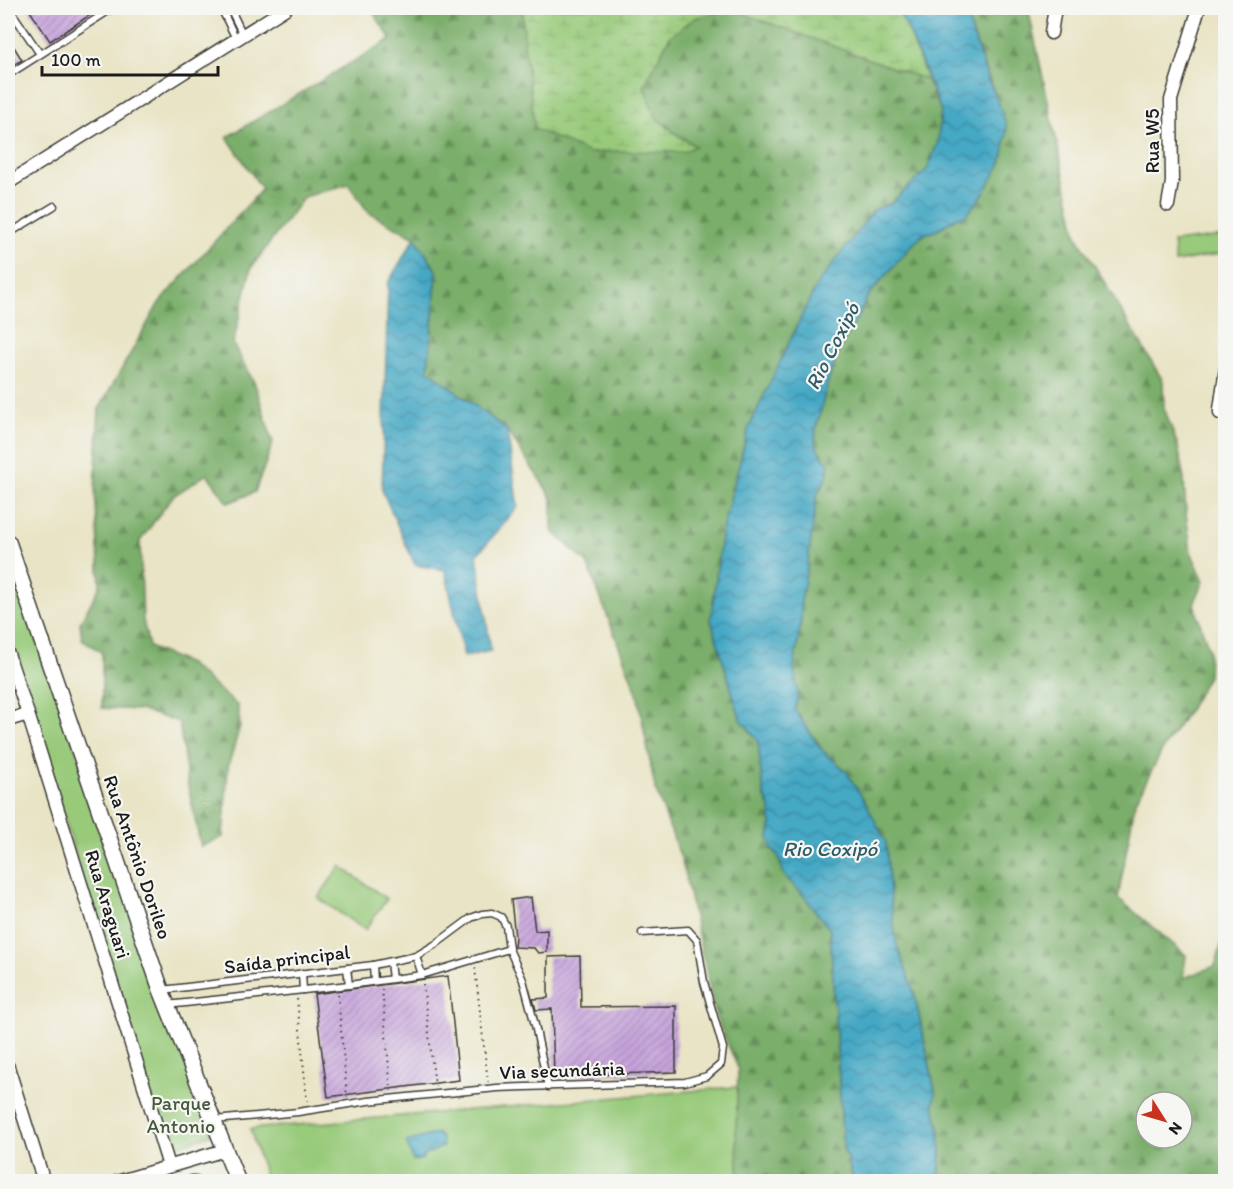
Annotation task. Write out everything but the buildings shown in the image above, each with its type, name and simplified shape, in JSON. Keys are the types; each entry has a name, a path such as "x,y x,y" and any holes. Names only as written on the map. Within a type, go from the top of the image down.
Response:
{"street":[{"path":"8,183 286,8"},
{"path":"1051,33 1055,8"},
{"name":"Rua W5","path":"1168,205 1172,182 1171,100 1199,8"},
{"path":"1226,368 1220,413 1226,416"},
{"name":"Rua Antônio Dorileo","path":"8,542 161,990 238,1182"},
{"name":"Rua Araguari","path":"8,654 169,1166"},
{"path":"8,720 28,714"},
{"path":"8,1067 44,1182"},
{"path":"117,1182 225,1150"}],"lane":[{"path":"9,8 40,54"},
{"path":"8,75 113,8"},
{"path":"221,8 239,37"},
{"path":"230,8 239,37"},
{"path":"8,234 54,206"},
{"name":"Saída principal","path":"161,990 328,971 416,956 471,918 482,914 492,913 501,917 506,927 509,949"},
{"name":"Via secundária","path":"213,1120 489,1089 685,1082 707,1076 721,1064 723,1048 704,982 697,940 688,930 642,933"},
{"path":"167,1005 422,975 509,949 523,980 548,1087"},
{"path":"416,956 422,975"},
{"path":"390,962 392,979"},
{"path":"373,965 377,981"},
{"path":"346,968 349,985"},
{"path":"328,971 334,986"},
{"path":"300,990 302,973"},
{"path":"281,976 282,992"},
{"path":"226,983 228,998"}],"path":[{"path":"474,960 489,1089"},
{"path":"422,975 436,1094"},
{"path":"377,981 391,1099"},
{"path":"334,986 348,1104"},
{"path":"300,990 308,1111"}],"green space":[{"path":"370,8 523,8 524,43 590,153 695,146 655,117 644,86 670,36 695,18 731,9 927,80 941,111 938,142 927,170 890,204 874,210 749,427 722,530 711,620 740,718 758,741 764,794 771,815 769,838 785,875 830,930 843,1147 854,1181 739,1181 736,1129 738,1068 716,1017 682,861 655,788 637,693 587,563 552,531 552,498 507,430 428,370 437,272 415,237 369,213 348,184 304,197 251,268 233,344 255,384 273,443 255,492 228,503 207,474 173,496 140,541 143,620 149,647 189,664 238,706 240,726 228,767 223,837 201,847 188,786 179,722 140,710 102,708 102,653 82,639 80,623 100,586 95,489 99,409 159,303 262,189 227,137 391,39"},
{"path":"523,8 896,8 908,29 927,80 731,9 695,18 670,36 644,86 655,117 695,146 683,152 590,153 535,129 524,43"},
{"path":"964,8 1028,8 1077,236 1163,381 1164,408 1178,446 1184,479 1191,552 1204,581 1194,604 1209,650 1208,676 1164,747 1135,803 1118,898 1186,955 1183,978 1215,966 1225,933 1225,1181 939,1181 940,1133 934,1106 935,1090 914,993 896,942 891,904 846,771 821,749 795,710 798,696 794,668 801,622 801,601 817,494 827,477 823,455 818,450 815,441 816,428 830,375 841,346 868,296 924,234 935,231 956,218 966,215 974,204 995,94"},
{"path":"1225,236 1225,253 1175,262 1173,242"},
{"name":"Parque Antonio","path":"8,558 212,1134 168,1150 8,637"},
{"path":"340,866 387,899 365,930 318,898"},
{"path":"839,1078 773,1181 267,1182 250,1129"}],"water":[{"name":"Rio Coxipó","path":"896,8 964,8 1007,128 1002,161 984,193 966,215 956,218 935,231 924,234 868,296 841,346 830,375 816,428 815,441 818,450 829,464 827,477 817,494 801,601 801,622 794,668 798,696 795,710 821,749 846,771 865,801 886,842 896,942 914,993 935,1090 934,1106 940,1133 939,1182 854,1181 843,1147 830,930 804,896 784,875 778,855 772,850 769,838 771,815 764,794 758,741 740,718 711,620 722,530 749,427 816,286 874,210 890,204 927,170 938,142 941,111 908,29"},
{"path":"415,237 437,272 428,370 507,430 518,507 477,555 491,651 464,657 445,570 415,565 382,490 388,283"},
{"path":"437,1133 442,1139 443,1147 424,1155 423,1159 413,1161 406,1142"}]}
